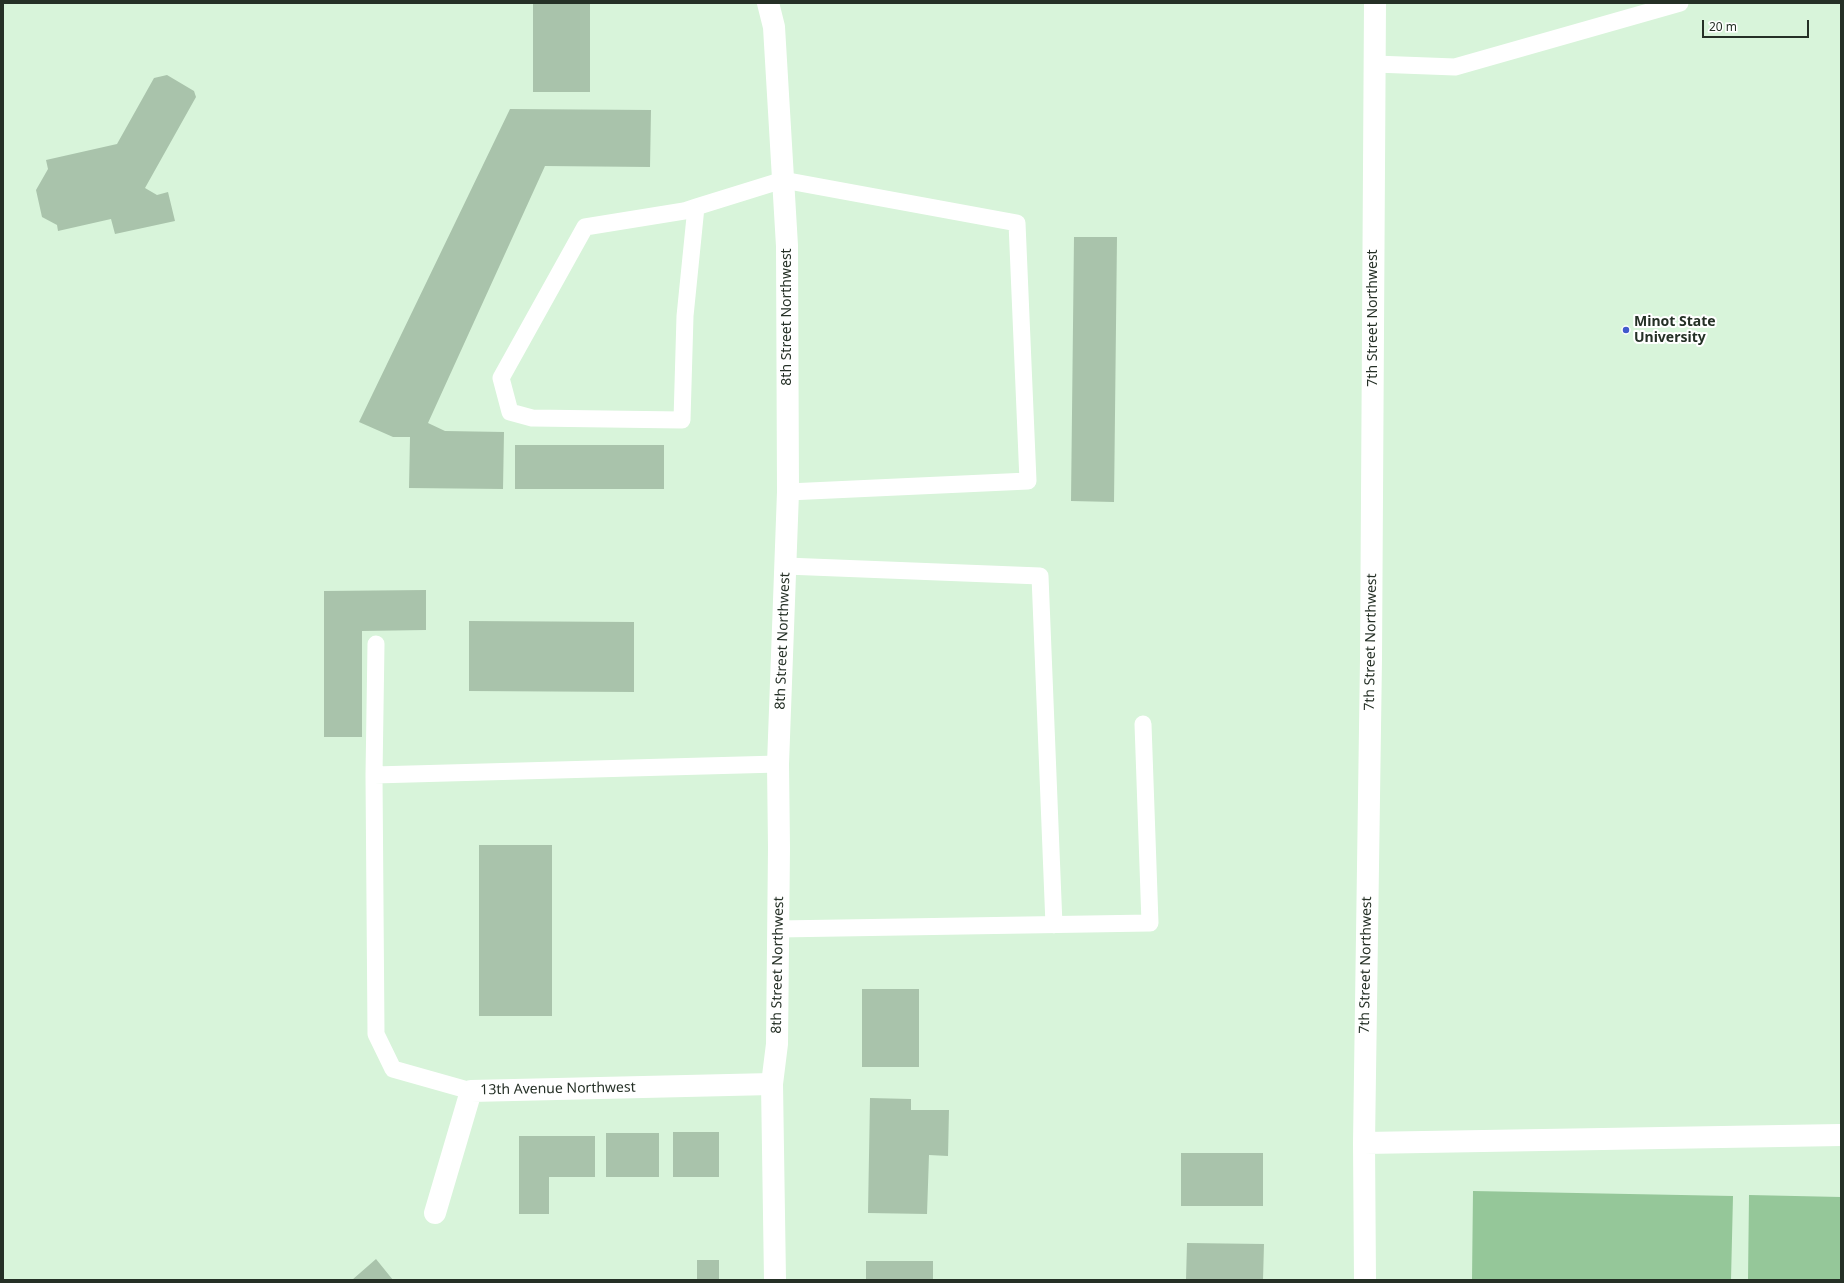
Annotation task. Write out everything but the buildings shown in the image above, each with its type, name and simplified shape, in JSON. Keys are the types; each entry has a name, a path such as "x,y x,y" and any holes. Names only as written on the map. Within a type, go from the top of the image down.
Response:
{"street":[{"name":"8th Street Northwest","path":"768,3 774,27 787,246 788,492 778,764 777,1044 772,1084 774,1280"},
{"name":"7th Street Northwest","path":"1365,1280 1364,1143 1371,651 1376,3"},
{"name":"13th Avenue Northwest","path":"435,1213 471,1091 772,1084"},
{"path":"1364,1143 1841,1135"}],"lane":[{"path":"1375,64 1454,67 1680,3"},
{"path":"696,207 685,316 682,420 532,418 510,412 501,378 585,227 684,211 696,207 783,180 1017,223 1028,481 788,492"},
{"path":"786,566 1040,576 1054,925"},
{"path":"376,644 374,775 376,1034 393,1069 471,1091"},
{"path":"778,929 1150,923 1143,724"},
{"path":"374,775 778,764"}],"green space":[{"path":"1473,1191 1733,1196 1731,1280 1472,1280"},
{"path":"1749,1195 1841,1197 1841,1280 1748,1280"}],"place":[{"name":"Minot State University","path":"1626,330"}]}
